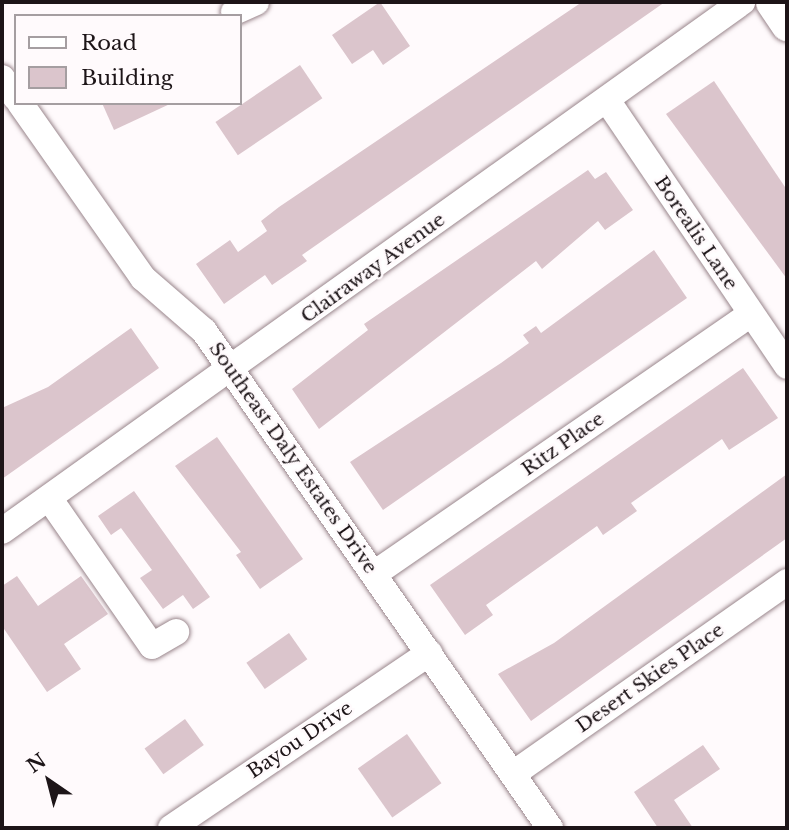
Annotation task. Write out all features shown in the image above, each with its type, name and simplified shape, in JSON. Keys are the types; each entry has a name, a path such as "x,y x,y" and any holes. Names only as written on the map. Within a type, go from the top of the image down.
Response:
{"main road":[{"path":"772,2 787,24"}],"street":[{"name":"Clairaway Avenue","path":"2,531 231,370 742,2"},
{"path":"2,78 14,94"},
{"name":"Borealis Lane","path":"607,100 787,366"},
{"name":"Southeast Daly Estates Drive","path":"21,105 143,278 204,331 550,828"},
{"name":"Ritz Place","path":"374,574 751,314"},
{"path":"49,498 152,646 176,632"},
{"name":"Desert Skies Place","path":"513,774 787,582"},
{"name":"Bayou Drive","path":"170,828 429,653"}],"building":[{"path":"380,2 410,46 383,65 373,50 352,64 332,35"},
{"path":"582,2 665,2 302,255 307,261 272,285 265,275 224,304 196,264 230,240 238,252 267,231 261,221 279,207"},
{"path":"300,65 322,98 238,155 215,122"},
{"path":"714,81 787,190 787,279 666,114"},
{"path":"103,105 168,105 114,130"},
{"path":"588,170 595,179 606,172 633,210 605,230 598,221 542,269 536,261 319,429 292,389 368,330 364,324"},
{"path":"654,250 687,298 383,510 350,462 529,343 523,335 536,326 541,333"},
{"path":"131,328 159,368 2,479 2,408 48,387"},
{"path":"743,368 778,418 729,450 722,439 631,503 637,511 603,535 597,526 486,605 493,615 465,635 430,585"},
{"path":"217,437 303,559 260,589 236,555 241,552 175,466"},
{"path":"787,474 787,538 531,721 498,674 554,643"},
{"path":"134,491 210,597 193,609 183,595 163,609 140,578 152,570 121,528 111,535 98,516"},
{"path":"17,576 38,606 81,576 108,614 64,644 81,669 47,692 2,626 2,586"},
{"path":"289,633 307,659 265,689 246,663"},
{"path":"185,719 204,745 163,774 145,748"},
{"path":"407,734 441,783 392,818 358,768"},
{"path":"703,745 720,769 674,800 693,828 658,828 634,792"}]}
